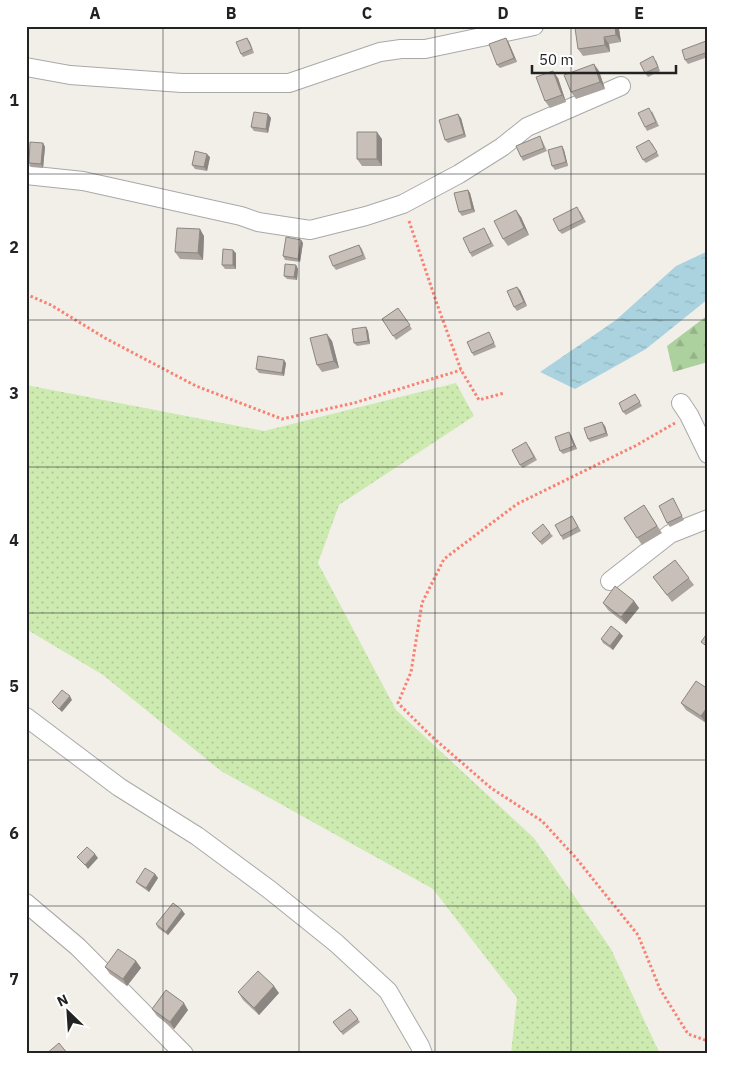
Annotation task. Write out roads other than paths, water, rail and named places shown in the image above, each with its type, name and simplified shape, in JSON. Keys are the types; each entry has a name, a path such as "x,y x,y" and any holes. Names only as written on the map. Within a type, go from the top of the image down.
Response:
{"street":[{"path":"26,67 70,75 182,83 288,83 380,52 401,49 425,49 534,26"},
{"path":"26,175 83,181 241,216 258,222 310,230 366,216 403,204 459,174 502,147 527,127 621,86"},
{"path":"685,409 708,454"},
{"path":"610,581 670,534 708,519"},
{"path":"26,717 119,787 197,836 270,890 336,943 388,990 423,1054"},
{"path":"26,904 78,947 184,1054"}],"water":[{"path":"708,251 708,299 646,349 575,389 540,372 616,320 676,266"}]}
